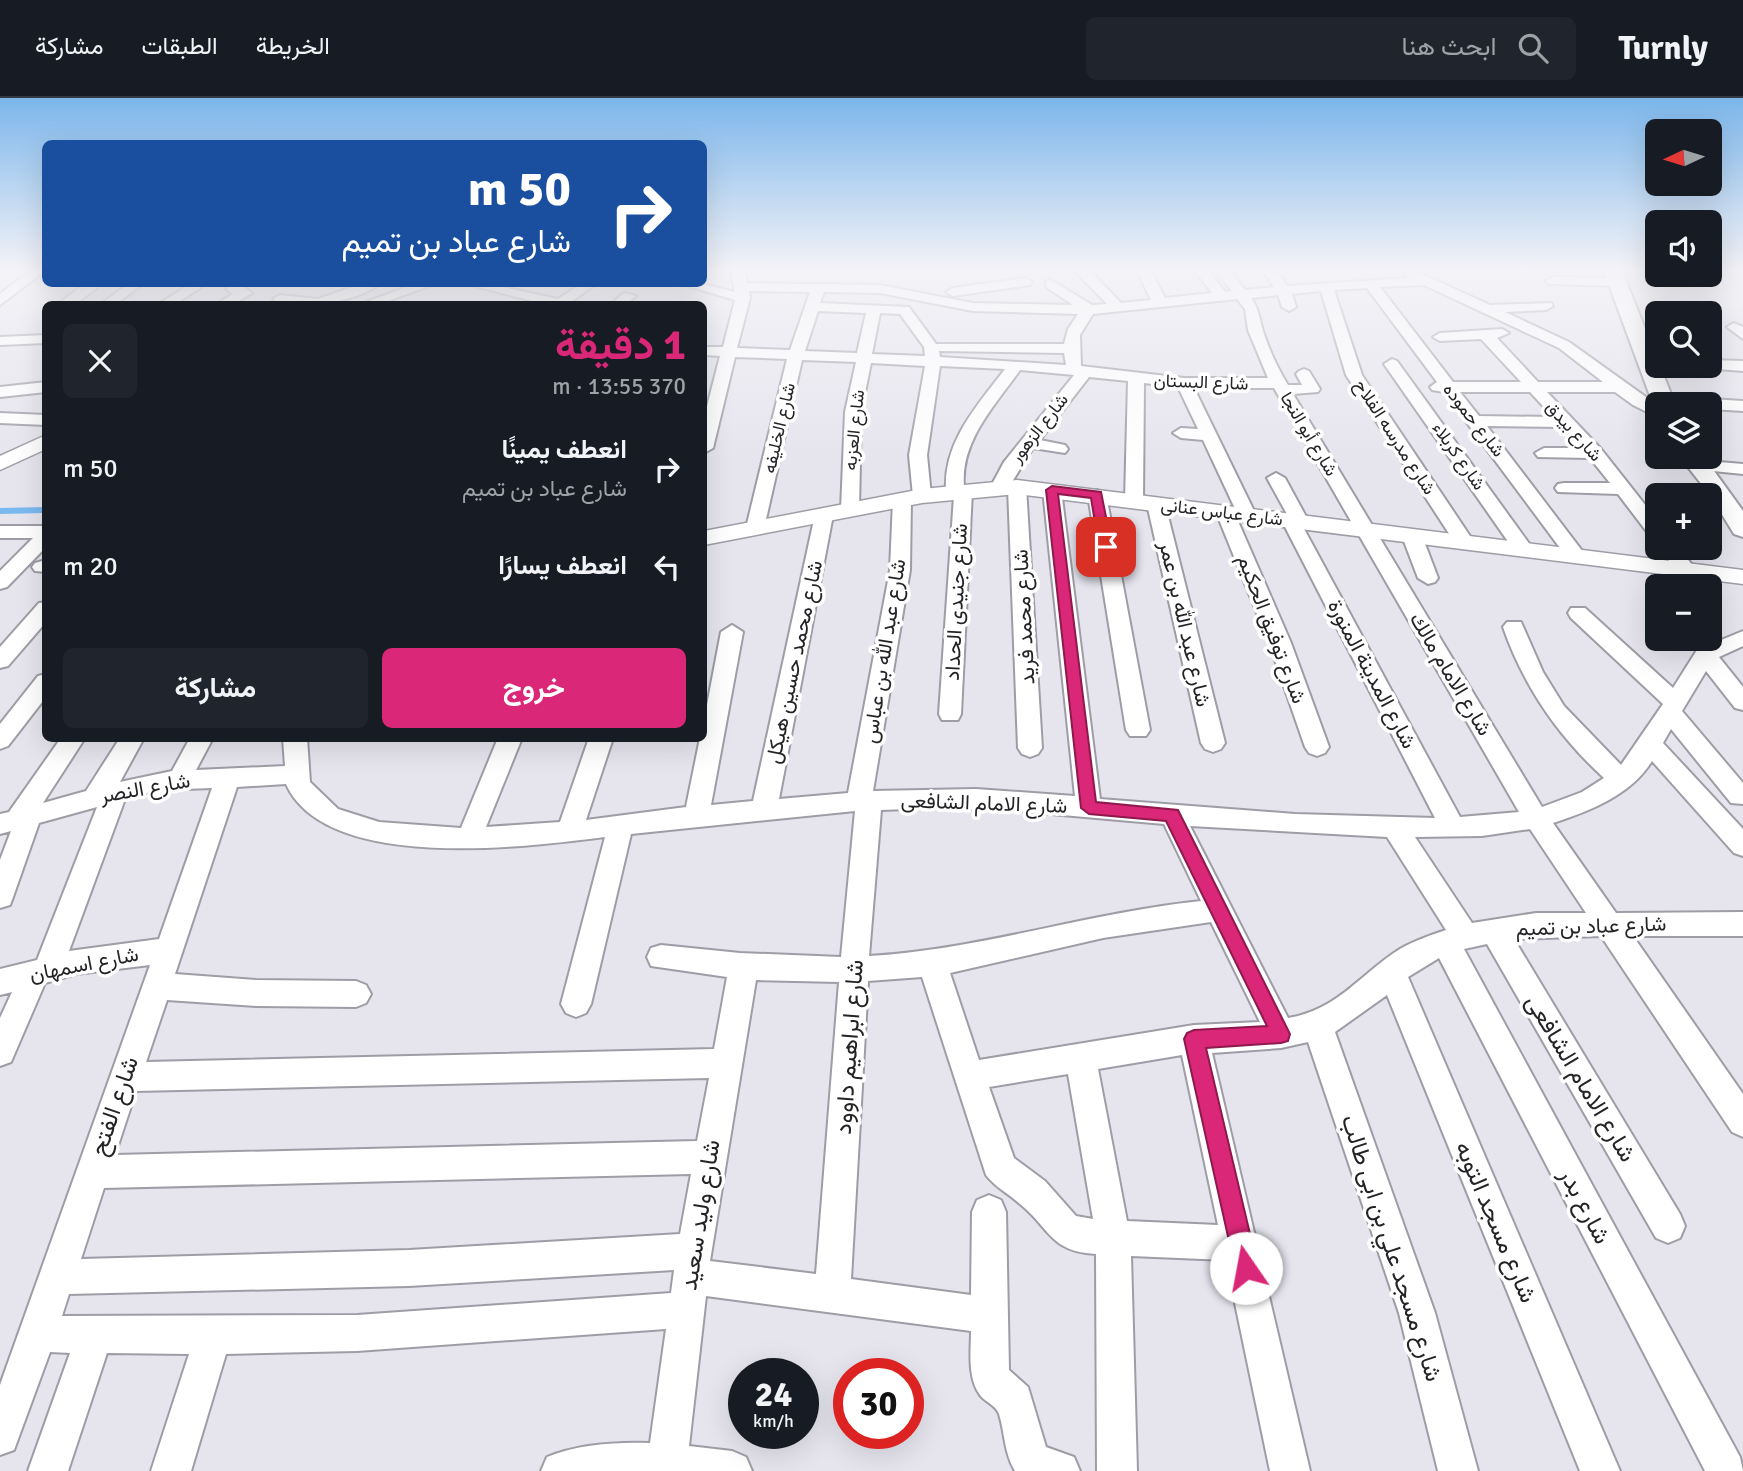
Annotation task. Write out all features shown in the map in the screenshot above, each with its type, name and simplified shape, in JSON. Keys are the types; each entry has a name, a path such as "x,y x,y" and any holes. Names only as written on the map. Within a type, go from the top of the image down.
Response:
{"main road":[{"path":"1643,335 1665,392"},
{"path":"1724,463 1743,501"},
{"path":"1700,469 1743,529"}],"street":[{"path":"707,436 733,335"},
{"name":"شارع الخليفه","path":"755,528 803,335"},
{"name":"شارع العزبه","path":"850,510 850,442 868,335"},
{"path":"920,335 932,354 1072,335"},
{"path":"1073,335 1080,370"},
{"name":"شارع أبو النجا","path":"1258,335 1260,347 1281,386 1367,530"},
{"name":"شارع مدرسه الفلاح","path":"1339,335 1354,375 1464,542"},
{"name":"شارع حموده","path":"1409,335 1576,556"},
{"path":"1440,337 1469,335"},
{"name":"شارع بيدق","path":"1486,335 1595,453 1645,516"},
{"path":"1545,335 1574,351 1620,387 1645,396"},
{"path":"0,342 42,339"},
{"name":"شارع البستان","path":"707,351 863,358 932,354 1080,370 1136,379 1312,388 1304,374"},
{"name":"شارع عبد الله بن عباس","path":"864,801 932,354"},
{"name":"شارع كربلاء","path":"1392,364 1523,550"},
{"name":"شارع جنيدى الحداد","path":"950,714 959,491 952,479 956,455 1016,365"},
{"path":"1722,365 1743,366"},
{"name":"شارع الزهور","path":"1008,487 1007,469 1080,370"},
{"name":"شارع عبد الله بن عمر","path":"1136,379 1145,502 1213,743"},
{"name":"شارع توفيق الحكيم","path":"1184,383 1209,435 1317,747"},
{"path":"0,392 42,387"},
{"path":"1410,387 1620,387"},
{"path":"1722,405 1743,406"},
{"path":"0,418 42,420"},
{"path":"1475,421 1567,422"},
{"path":"1181,433 1209,435"},
{"path":"1028,442 1059,449"},
{"path":"0,464 42,443"},
{"path":"1544,453 1595,453"},
{"name":"شارع المدينة المنورة","path":"1276,478 1295,521 1453,828"},
{"name":"شارع عباس عنانى","path":"707,537 912,498 1008,487 1097,495 1743,577"},
{"name":"شارع محمد فريد","path":"1008,487 1030,748"},
{"path":"1564,488 1624,489"},
{"path":"1052,490 1089,808"},
{"path":"1097,495 1138,730"},
{"name":"شارع محمد حسين هيكل","path":"764,809 824,515"},
{"name":"شارع الامام مالك","path":"1367,530 1536,818 1611,924 1743,1121"},
{"path":"0,532 42,533"},
{"path":"1412,536 1428,578"},
{"path":"0,583 42,537"},
{"path":"1678,560 1686,570"},
{"path":"1577,613 1672,708 1740,796"},
{"path":"1514,627 1533,676 1559,719 1574,737 1622,780"},
{"path":"0,629 37,628"},
{"path":"0,661 37,628"},
{"path":"697,815 732,632"},
{"path":"1743,638 1705,655 1743,702"},
{"name":"شارع الامام الشافعى","path":"294,775 303,794 319,810 340,823 372,832 407,837 469,839 864,801 979,799 1275,824 1453,828 1498,825 1536,818 1575,806 1622,780 1650,744 1705,655"},
{"path":"0,740 42,686"},
{"path":"0,897 16,819 71,742"},
{"path":"0,1052 41,971 106,793 131,742"},
{"path":"180,778 200,742"},
{"path":"294,775 295,742"},
{"path":"469,839 508,742"},
{"path":"570,829 600,742"},
{"path":"1650,744 1743,846"},
{"name":"شارع النصر","path":"16,819 106,793 180,778 294,775"},
{"name":"شارع الفتح","path":"0,1436 38,1334 91,1172 228,777"},
{"name":"شارع ابراهيم داوود","path":"832,1294 864,801"},
{"path":"1172,815 1281,1034"},
{"path":"576,1004 621,824"},
{"path":"1394,827 1468,936"},
{"path":"661,957 743,969 855,970 932,963 988,954 1148,918 1219,910"},
{"name":"شارع عباد بن تميم","path":"968,1076 1194,1039 1281,1034 1318,1027 1359,1000 1410,958 1468,936 1536,925 1743,924"},
{"name":"شارع الامام الشافعى","path":"1468,936 1668,1226"},
{"name":"شارع بدر","path":"1468,936 1726,1471"},
{"name":"شارع اسمهان","path":"0,982 41,971 168,950"},
{"path":"932,963 998,1163 1006,1177 1040,1198 1062,1228 1077,1236 1241,1243"},
{"name":"شارع وليد سعيد","path":"651,1466 690,1279 724,1063 743,969"},
{"name":"شارع مسجد التوبه","path":"1392,973 1600,1471"},
{"path":"155,986 256,993 356,994"},
{"name":"شارع مسجد علي بن ابى طالب","path":"1318,1027 1417,1313 1458,1471"},
{"path":"1194,1039 1290,1471"},
{"path":"1081,1058 1113,1239 1117,1471"},
{"path":"124,1077 724,1063"},
{"path":"91,1172 709,1157"},
{"path":"989,1212 989,1364 993,1381 1015,1400 1026,1452 1034,1463 1060,1471"},
{"path":"57,1277 409,1268 690,1279 989,1315"},
{"path":"38,1334 213,1336 357,1333 690,1279"},
{"path":"48,1471 95,1335"},
{"path":"171,1471 213,1336"},
{"path":"561,1471 615,1463 732,1471"}],"waterway":[{"path":"0,511 42,510"}],"route":[{"path":"1106,547 1097,495 1052,490 1089,808 1172,815 1281,1034 1194,1039 1246,1268"}]}
